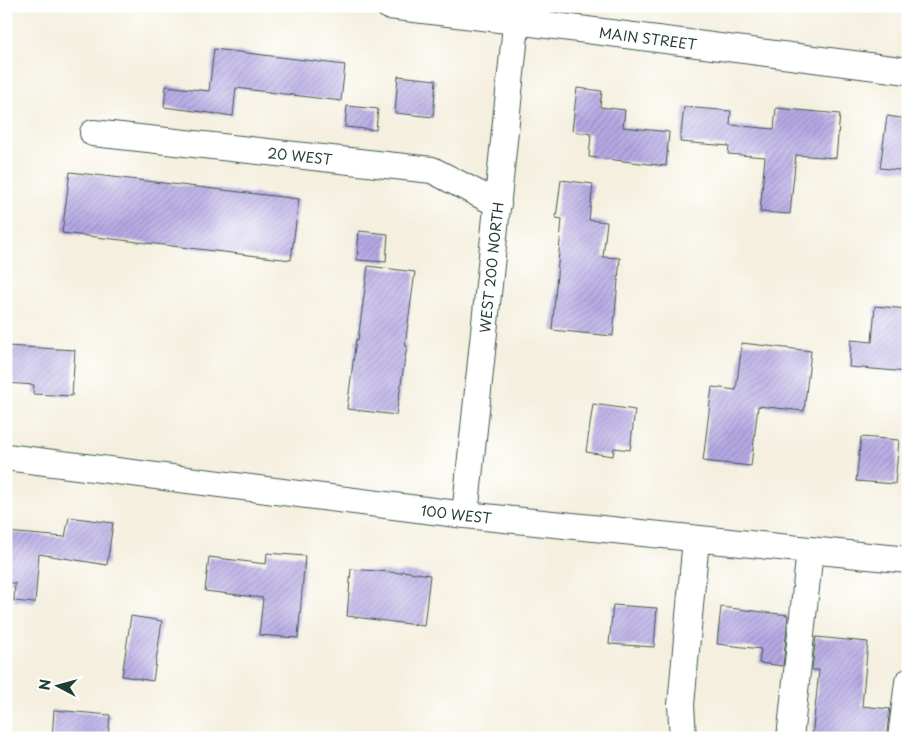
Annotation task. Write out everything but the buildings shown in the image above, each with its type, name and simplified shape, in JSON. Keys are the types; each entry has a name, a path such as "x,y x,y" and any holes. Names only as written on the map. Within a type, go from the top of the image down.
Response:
{"street":[{"name":"MAIN STREET","path":"389,6 517,14 908,72"},
{"name":"WEST 200 NORTH","path":"464,514 517,14"},
{"name":"20 WEST","path":"93,133 432,170 498,204"},
{"name":"100 WEST","path":"6,457 464,514 908,560"},
{"path":"683,738 682,705 696,538"},
{"path":"790,738 810,550"},
{"path":"901,738 908,682"}]}
